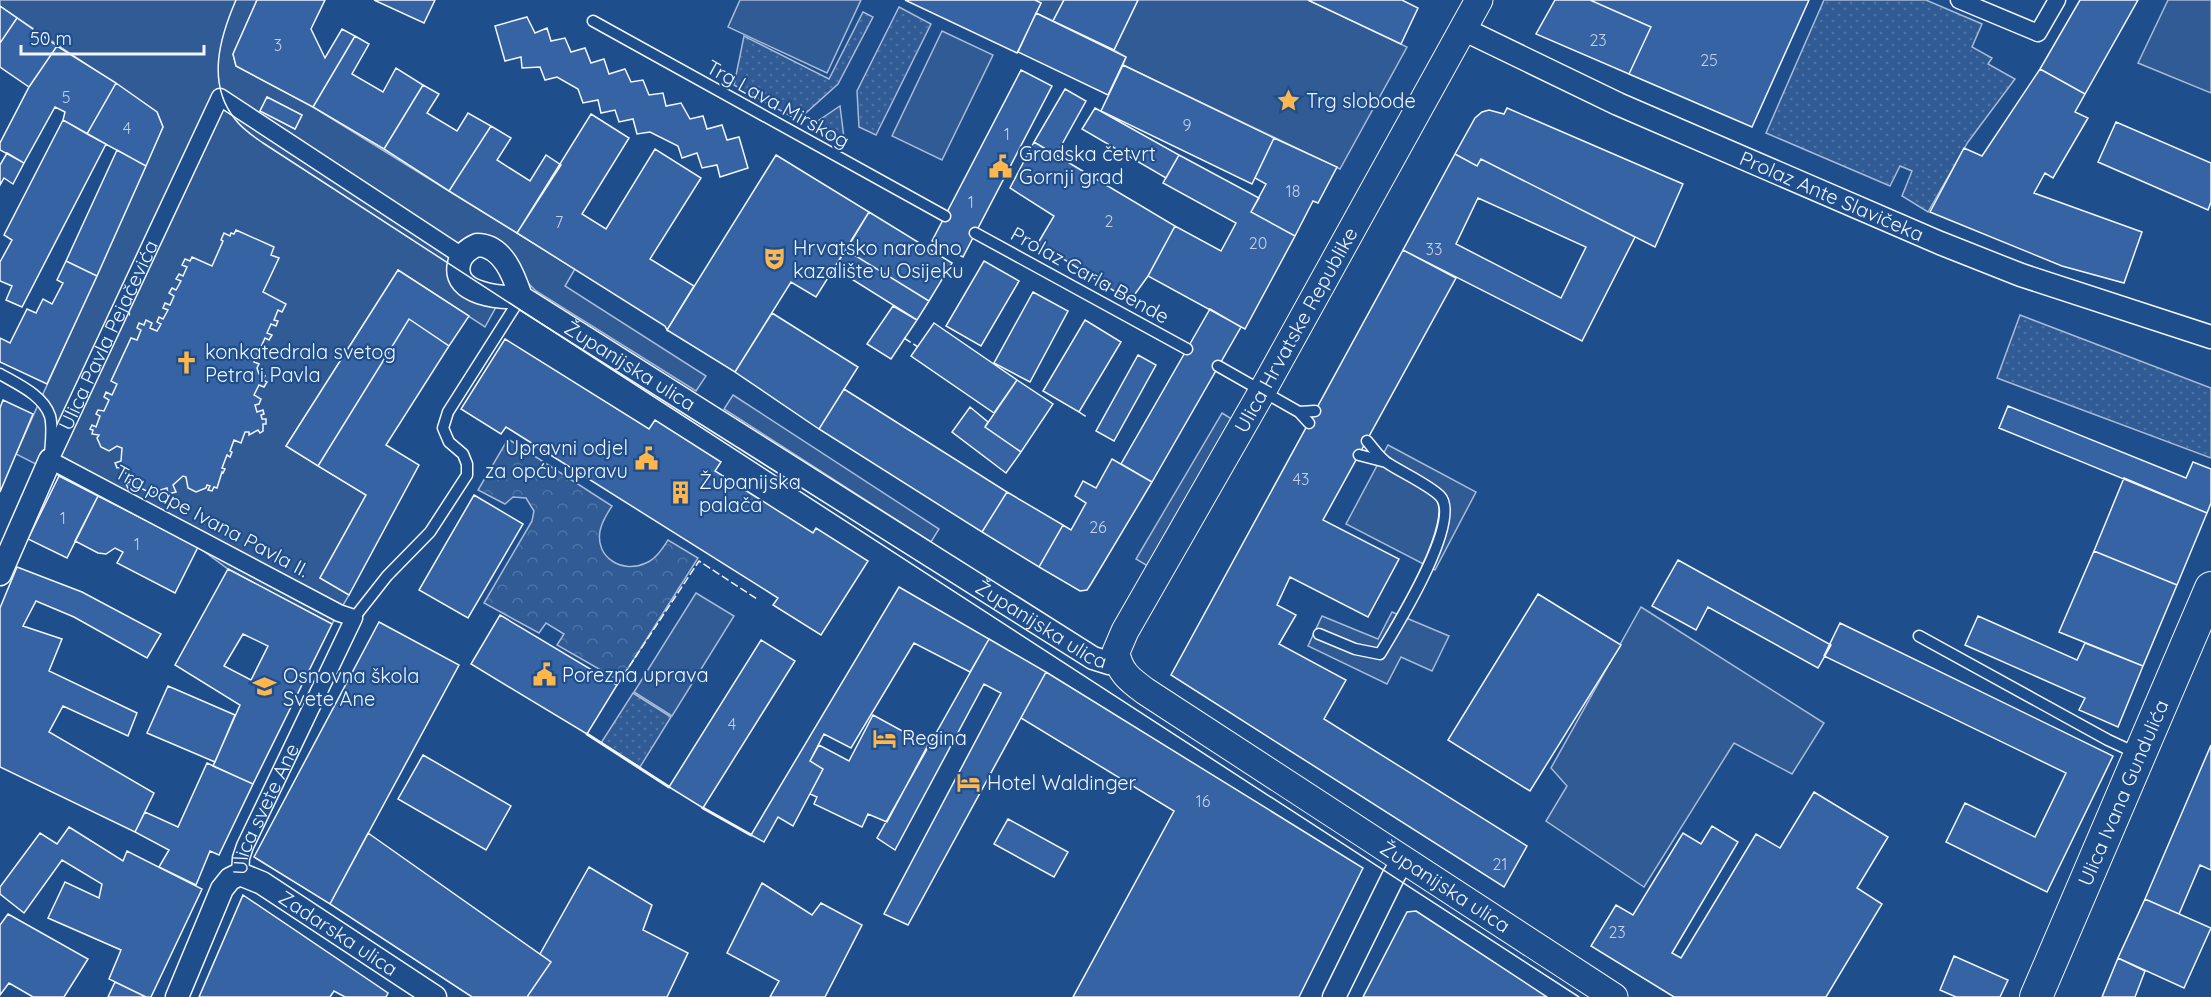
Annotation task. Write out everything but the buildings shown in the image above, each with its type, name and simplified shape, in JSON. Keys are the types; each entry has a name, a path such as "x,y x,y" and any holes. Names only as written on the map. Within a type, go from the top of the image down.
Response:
{"main road":[{"name":"Ulica Ivana Gundulića","path":"2036,997 2211,588"}],"street":[{"name":"Ulica Hrvatske Republike","path":"1118,662 1116,652 1125,631 1263,390 1479,0"},
{"path":"1959,0 2038,33 2057,0"},
{"name":"Prolaz Ante Slavičeka","path":"1463,29 1618,104 1940,243 2021,274 2211,337"},
{"name":"Ulica Pavla Pejačevića","path":"0,574 50,460 220,97 462,256"},
{"path":"477,245 484,245 497,253 510,270 521,297 490,296 467,285 459,275 462,256 477,245"},
{"name":"Županijska ulica","path":"521,297 1092,658 1109,663 1118,662 1129,679 1145,691 1614,997"},
{"name":"Trg pape Ivana Pavla II.","path":"50,460 339,613 354,618"},
{"name":"Ulica svete Ane","path":"177,997 222,889 230,879 240,874 241,858 245,846 354,618"},
{"path":"1334,997 1404,859"},
{"name":"Zadarska ulica","path":"240,874 262,883 435,997"}],"lane":[{"name":"Trg Lava Mirskog","path":"593,21 945,216"},
{"name":"Prolaz Carla Bende","path":"975,233 1187,349"},
{"path":"354,618 387,576 430,532 467,475 467,464 463,454 449,442 444,434 443,422 521,297"},
{"path":"1218,366 1299,412 1309,423"},
{"path":"0,374 40,399 45,406 50,417 50,460"},
{"path":"1299,412 1316,411"},
{"path":"1319,634 1354,649 1380,654 1433,556 1443,529 1446,508 1440,496 1386,462 1367,441"},
{"path":"1359,455 1386,462"},
{"path":"1919,636 2108,740 2139,754"}],"green space":[{"path":"1824,0 1926,0 1982,24 1972,47 1992,58 1988,64 2015,79 1968,142 1928,212 1902,196 1912,171 1900,166 1890,186 1766,133"},
{"path":"899,7 931,24 876,135 859,127 857,91"},
{"path":"863,12 873,17 838,84 798,120 734,85 744,36 829,79"},
{"path":"840,106 845,146 809,127"},
{"path":"2020,315 2211,388 2211,458 1997,378"},
{"path":"508,439 612,506 602,524 600,541 606,556 612,561 628,566 646,563 656,556 668,540 698,558 620,681 557,645 564,634 546,623 539,633 484,603 532,521 534,511 526,498 513,497 505,504 478,490"},
{"path":"633,693 671,717 640,767 601,743"}],"shaded area":[{"path":"0,0 257,0 233,54 236,66 313,107 575,269 565,286 706,376 696,391 536,291 528,283 510,251 453,259 496,307 485,327 398,270 286,446 366,495 320,578 349,595 332,624 228,569 198,547 16,454 163,127 157,112 0,6","holes":["267,97 302,115 295,129 260,111"]},
{"path":"740,0 861,0 827,73 728,27"},
{"path":"1035,0 1064,0 1053,21 1036,13 1041,3"},
{"name":"Trg slobode","path":"1138,0 1308,0 1407,47 1340,169 1123,65 1126,57 1114,50"},
{"path":"2168,0 2211,0 2211,93 2138,63"},
{"path":"942,31 993,55 942,160 892,136"},
{"path":"733,395 939,529 931,542 724,409"},
{"path":"1222,413 1238,423 1151,568 1136,559"},
{"path":"1388,445 1476,492 1435,570 1346,524"},
{"path":"696,593 734,616 672,716 634,692"},
{"path":"1641,607 1824,723 1792,774 1734,743 1644,887 1546,821 1567,786 1551,768"},
{"path":"1392,612 1449,636 1432,671 1401,657 1387,684 1308,646 1322,616 1378,639"}],"tram line":[{"path":"236,0 221,44 218,75 226,105 238,123 252,135 1579,997"}],"fence":[{"path":"904,338 918,347"},
{"path":"1079,412 1088,418"},
{"path":"617,685 699,561 757,599"}],"wall":[{"path":"587,734 669,787"},
{"path":"703,808 751,835"}],"place":[{"name":"Trg slobode","path":"1288,101"},
{"name":"Gradska četvrt Gornji grad","path":"1001,166"},
{"name":"Hrvatsko narodno kazalište u Osijeku","path":"775,259"},
{"name":"konkatedrala svetog Petra i Pavla","path":"187,363"},
{"name":"Upravni odjel za opću upravu","path":"646,459"},
{"name":"Županijska palača","path":"681,493"},
{"name":"Porezna uprava","path":"544,675"},
{"name":"Osnovna škola Svete Ane","path":"265,687"},
{"name":"Regina","path":"884,738"},
{"name":"Hotel Waldinger","path":"969,783"}]}
